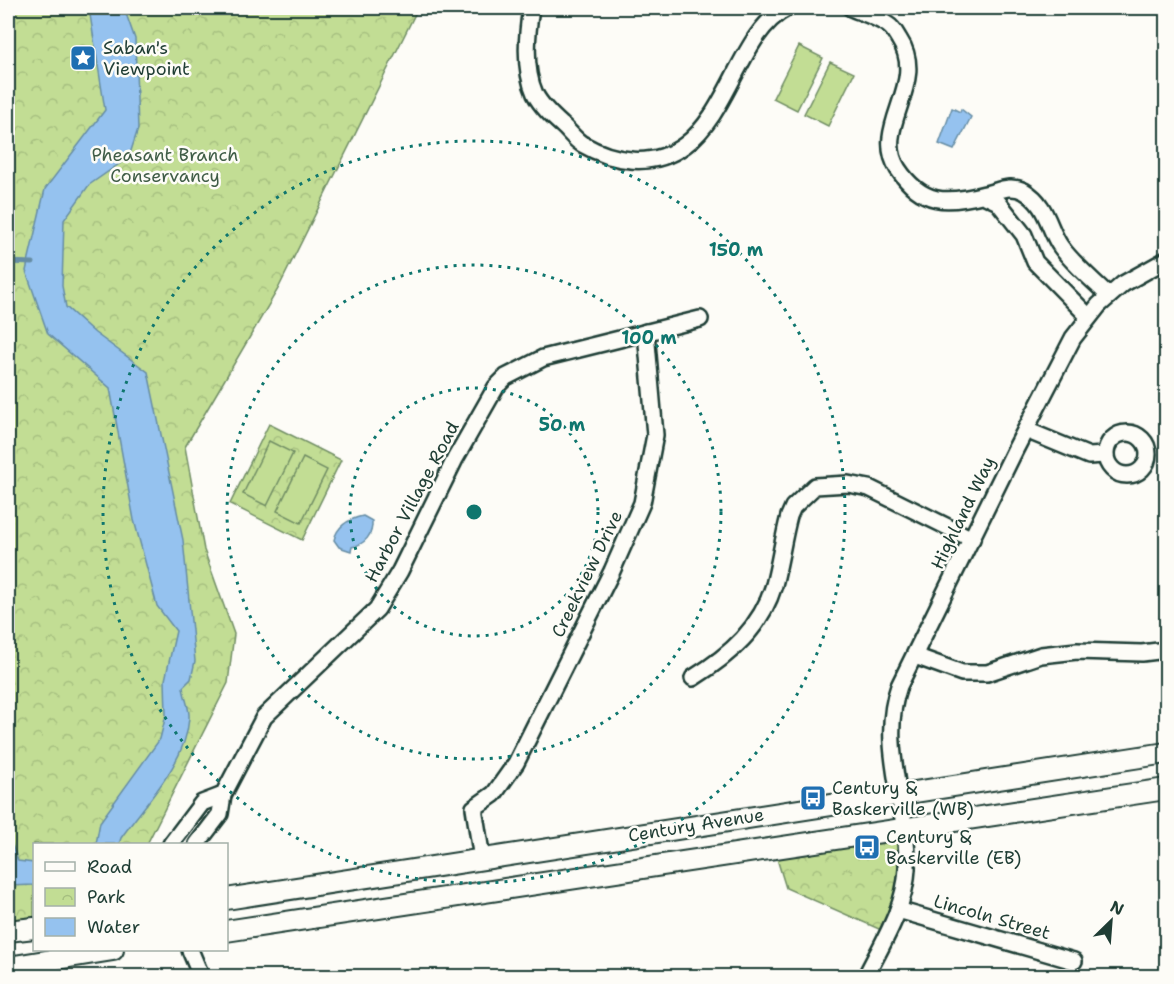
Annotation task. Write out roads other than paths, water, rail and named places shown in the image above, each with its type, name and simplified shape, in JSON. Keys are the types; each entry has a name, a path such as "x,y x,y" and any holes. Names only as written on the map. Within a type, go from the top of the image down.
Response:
{"main road":[{"name":"Century Avenue","path":"228,899 901,792 1167,753"},
{"name":"Century Avenue","path":"228,931 1167,789"},
{"path":"8,967 107,951"}],"street":[{"path":"531,8 528,65 535,95 579,143 627,162 670,154 705,129 747,52 773,15 787,8"},
{"path":"851,8 890,26 908,58 909,74 893,126 890,151 899,170 915,190 941,201 983,195 1010,187 1024,191 1044,212 1065,253 1109,296"},
{"path":"983,195 998,202 1024,235 1035,262 1089,317"},
{"name":"Highland Way","path":"866,976 898,909 906,877 905,829 901,792 895,772 890,719 899,686 1060,363 1089,317 1109,296 1132,278 1167,260"},
{"path":"646,332 700,319"},
{"name":"Harbor Village Road","path":"198,843 220,814 223,795 264,717 377,609 400,571 455,459 496,387 506,377 543,358 646,332"},
{"name":"Creekview Drive","path":"482,859 474,808 494,794 516,763 612,571 642,503 655,435 646,332"},
{"path":"1026,430 1089,456 1105,455"},
{"path":"693,678 716,664 741,642 756,623 774,584 789,516 793,507 815,486 848,484 869,488 972,539"},
{"path":"915,656 962,673 987,673 1041,655 1077,651 1142,653 1167,650"},
{"path":"172,843 202,803 223,795"},
{"name":"Lincoln Street","path":"898,909 1074,961"},
{"path":"190,951 201,976"}],"water":[{"path":"89,8 124,8 135,39 138,129 129,157 89,185 64,220 62,286 66,307 95,333 148,372 183,540 195,661 191,679 183,687 189,718 181,751 163,782 119,843 96,843 100,822 160,739 166,715 165,680 176,631 157,606 134,520 110,388 48,334 26,271 45,189 105,110"},
{"path":"952,108 960,112 961,109 971,117 954,150 939,144"},
{"path":"363,516 372,521 371,531 367,538 361,544 352,547 351,551 339,547 334,540 341,527 348,521"},
{"path":"8,834 18,861 33,863 33,885 8,886"}],"waterway":[{"path":"8,262 33,263"}],"place":[{"name":"Saban's Viewpoint","path":"83,58"},
{"name":"Century & Baskerville (WB)","path":"813,798"},
{"name":"Century & Baskerville (EB)","path":"867,847"}],"park label":[{"name":"Pheasant Branch Conservancy","path":"165,165"}]}
